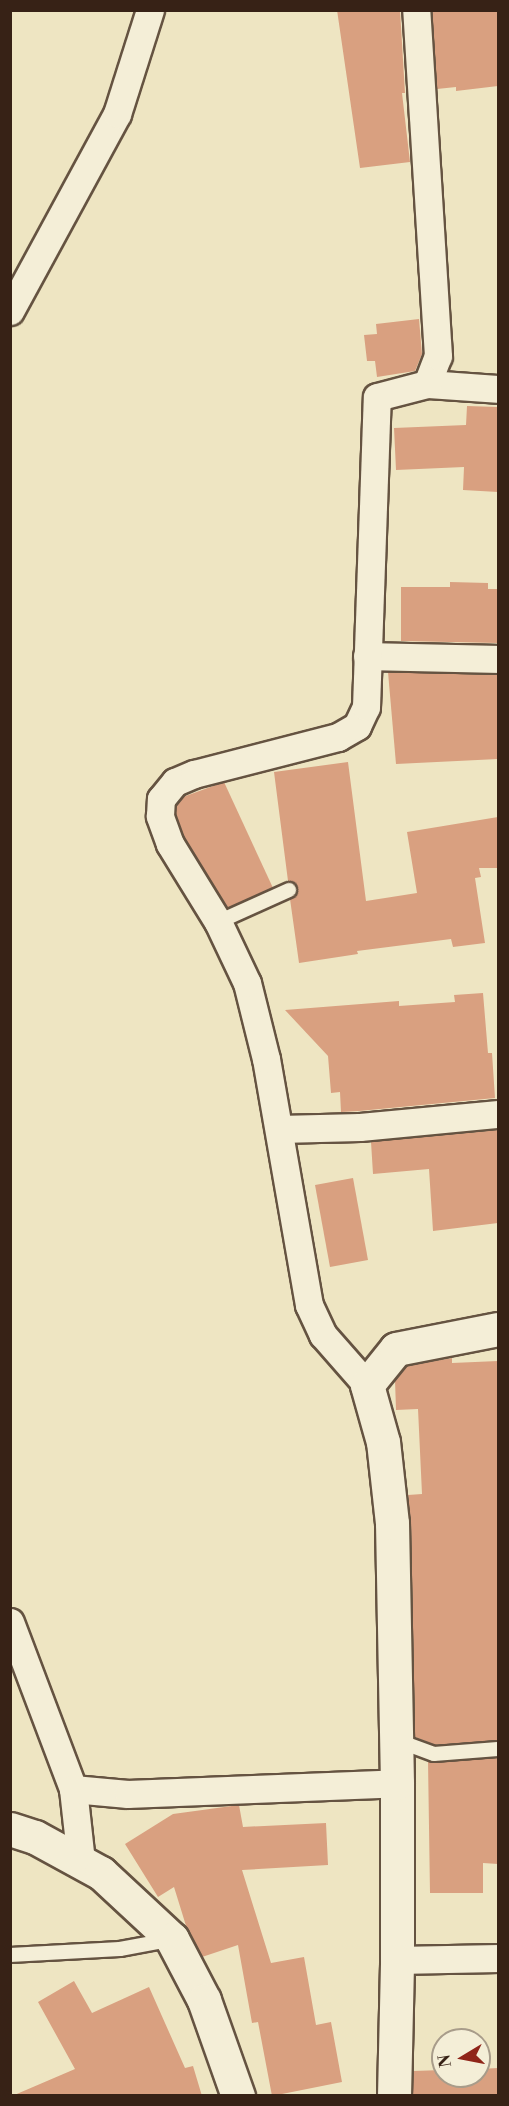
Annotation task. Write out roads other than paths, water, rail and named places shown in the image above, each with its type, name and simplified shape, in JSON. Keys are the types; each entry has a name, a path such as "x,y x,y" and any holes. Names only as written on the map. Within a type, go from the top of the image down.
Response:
{"street":[{"path":"10,311 117,114 150,10"},
{"path":"416,10 438,356 427,384"},
{"path":"394,2096 398,1960 397,1783 392,1523 383,1442 367,1385 323,1335 309,1305 266,1059 246,983 218,922 170,844 160,816 161,799 175,782 194,774 338,737 357,726 366,707 376,397 427,384 498,389"},
{"path":"367,656 498,658"},
{"path":"279,1129 360,1127 498,1114"},
{"path":"367,1385 396,1349 498,1329"},
{"path":"10,1622 73,1789 81,1862"},
{"path":"73,1789 128,1794 397,1783"},
{"path":"10,1829 35,1838 101,1873 172,1940 204,2000 238,2096"},
{"path":"398,1960 498,1958"}],"lane":[{"path":"218,922 289,890"},
{"path":"396,1740 434,1754 498,1749"},
{"path":"10,1955 120,1949 172,1940"}]}
